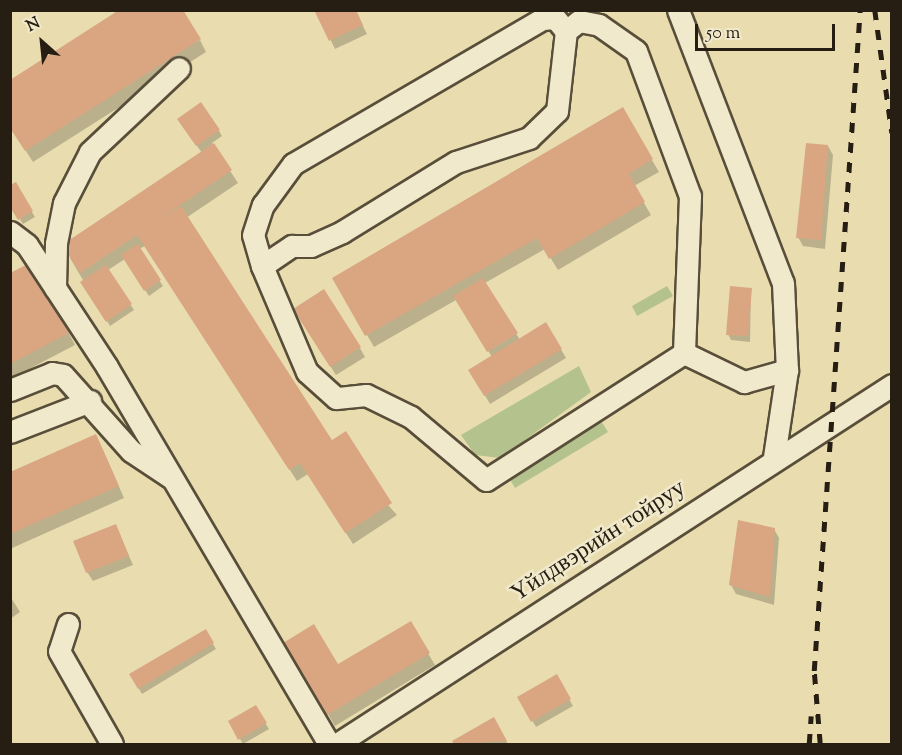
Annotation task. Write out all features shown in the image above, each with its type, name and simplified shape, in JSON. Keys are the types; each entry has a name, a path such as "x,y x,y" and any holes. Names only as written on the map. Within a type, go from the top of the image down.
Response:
{"lane":[{"path":"678,10 783,283 788,370 774,457"},
{"path":"566,31 555,18 542,19 293,164 263,205 253,235 262,266 307,372 336,398 366,395 411,417 486,480 684,353"},
{"path":"262,266 292,246 311,246 342,232 456,162 529,138 557,111 566,31 579,21 598,25 636,51 690,196 684,353"},
{"path":"55,288 64,203 90,152 179,68"},
{"path":"10,232 27,245 176,480 329,744"},
{"path":"684,353 744,382 788,370"},
{"path":"10,390 52,373 72,380 131,451 176,480"},
{"name":"Үйлдвэрийн тойруу","path":"338,744 774,457 891,385"},
{"path":"10,432 90,401"},
{"path":"68,624 59,651 112,744"}],"green space":[{"path":"667,286 673,296 637,316 632,306"},
{"path":"579,366 591,392 500,458 475,455 461,435"},
{"path":"598,416 608,432 515,488 507,474"}],"building":[{"path":"119,10 183,10 201,39 25,151 10,128 10,80"},
{"path":"314,10 356,10 363,25 329,41"},
{"path":"201,102 220,130 196,146 177,119"},
{"path":"623,107 653,159 629,174 645,202 549,259 537,238 365,336 332,278"},
{"path":"214,143 232,170 158,220 181,206 332,440 346,431 392,503 345,533 300,463 289,470 137,235 80,273 62,245"},
{"path":"806,143 828,145 821,240 796,238"},
{"path":"16,182 33,211 18,220 10,207 10,185"},
{"path":"138,244 161,280 144,291 121,255"},
{"path":"32,262 69,333 10,364 10,273"},
{"path":"106,265 132,304 106,322 80,282"},
{"path":"483,278 518,333 487,352 453,296"},
{"path":"730,286 752,288 748,336 726,335"},
{"path":"324,289 361,347 330,367 293,309"},
{"path":"546,322 562,349 484,396 468,370"},
{"path":"96,434 119,486 10,534 10,472"},
{"path":"738,520 775,528 770,597 729,585"},
{"path":"116,524 129,556 86,573 73,541"},
{"path":"411,621 430,653 327,715 283,643 314,624 338,664"},
{"path":"206,629 214,643 138,689 129,674"},
{"path":"557,674 571,699 531,722 517,697"},
{"path":"256,705 267,723 238,740 228,721"},
{"path":"494,717 507,741 454,744 452,741"}],"railway":[{"path":"820,744 814,671 860,10"},
{"path":"875,10 892,133"},
{"path":"809,744 811,716"}]}
